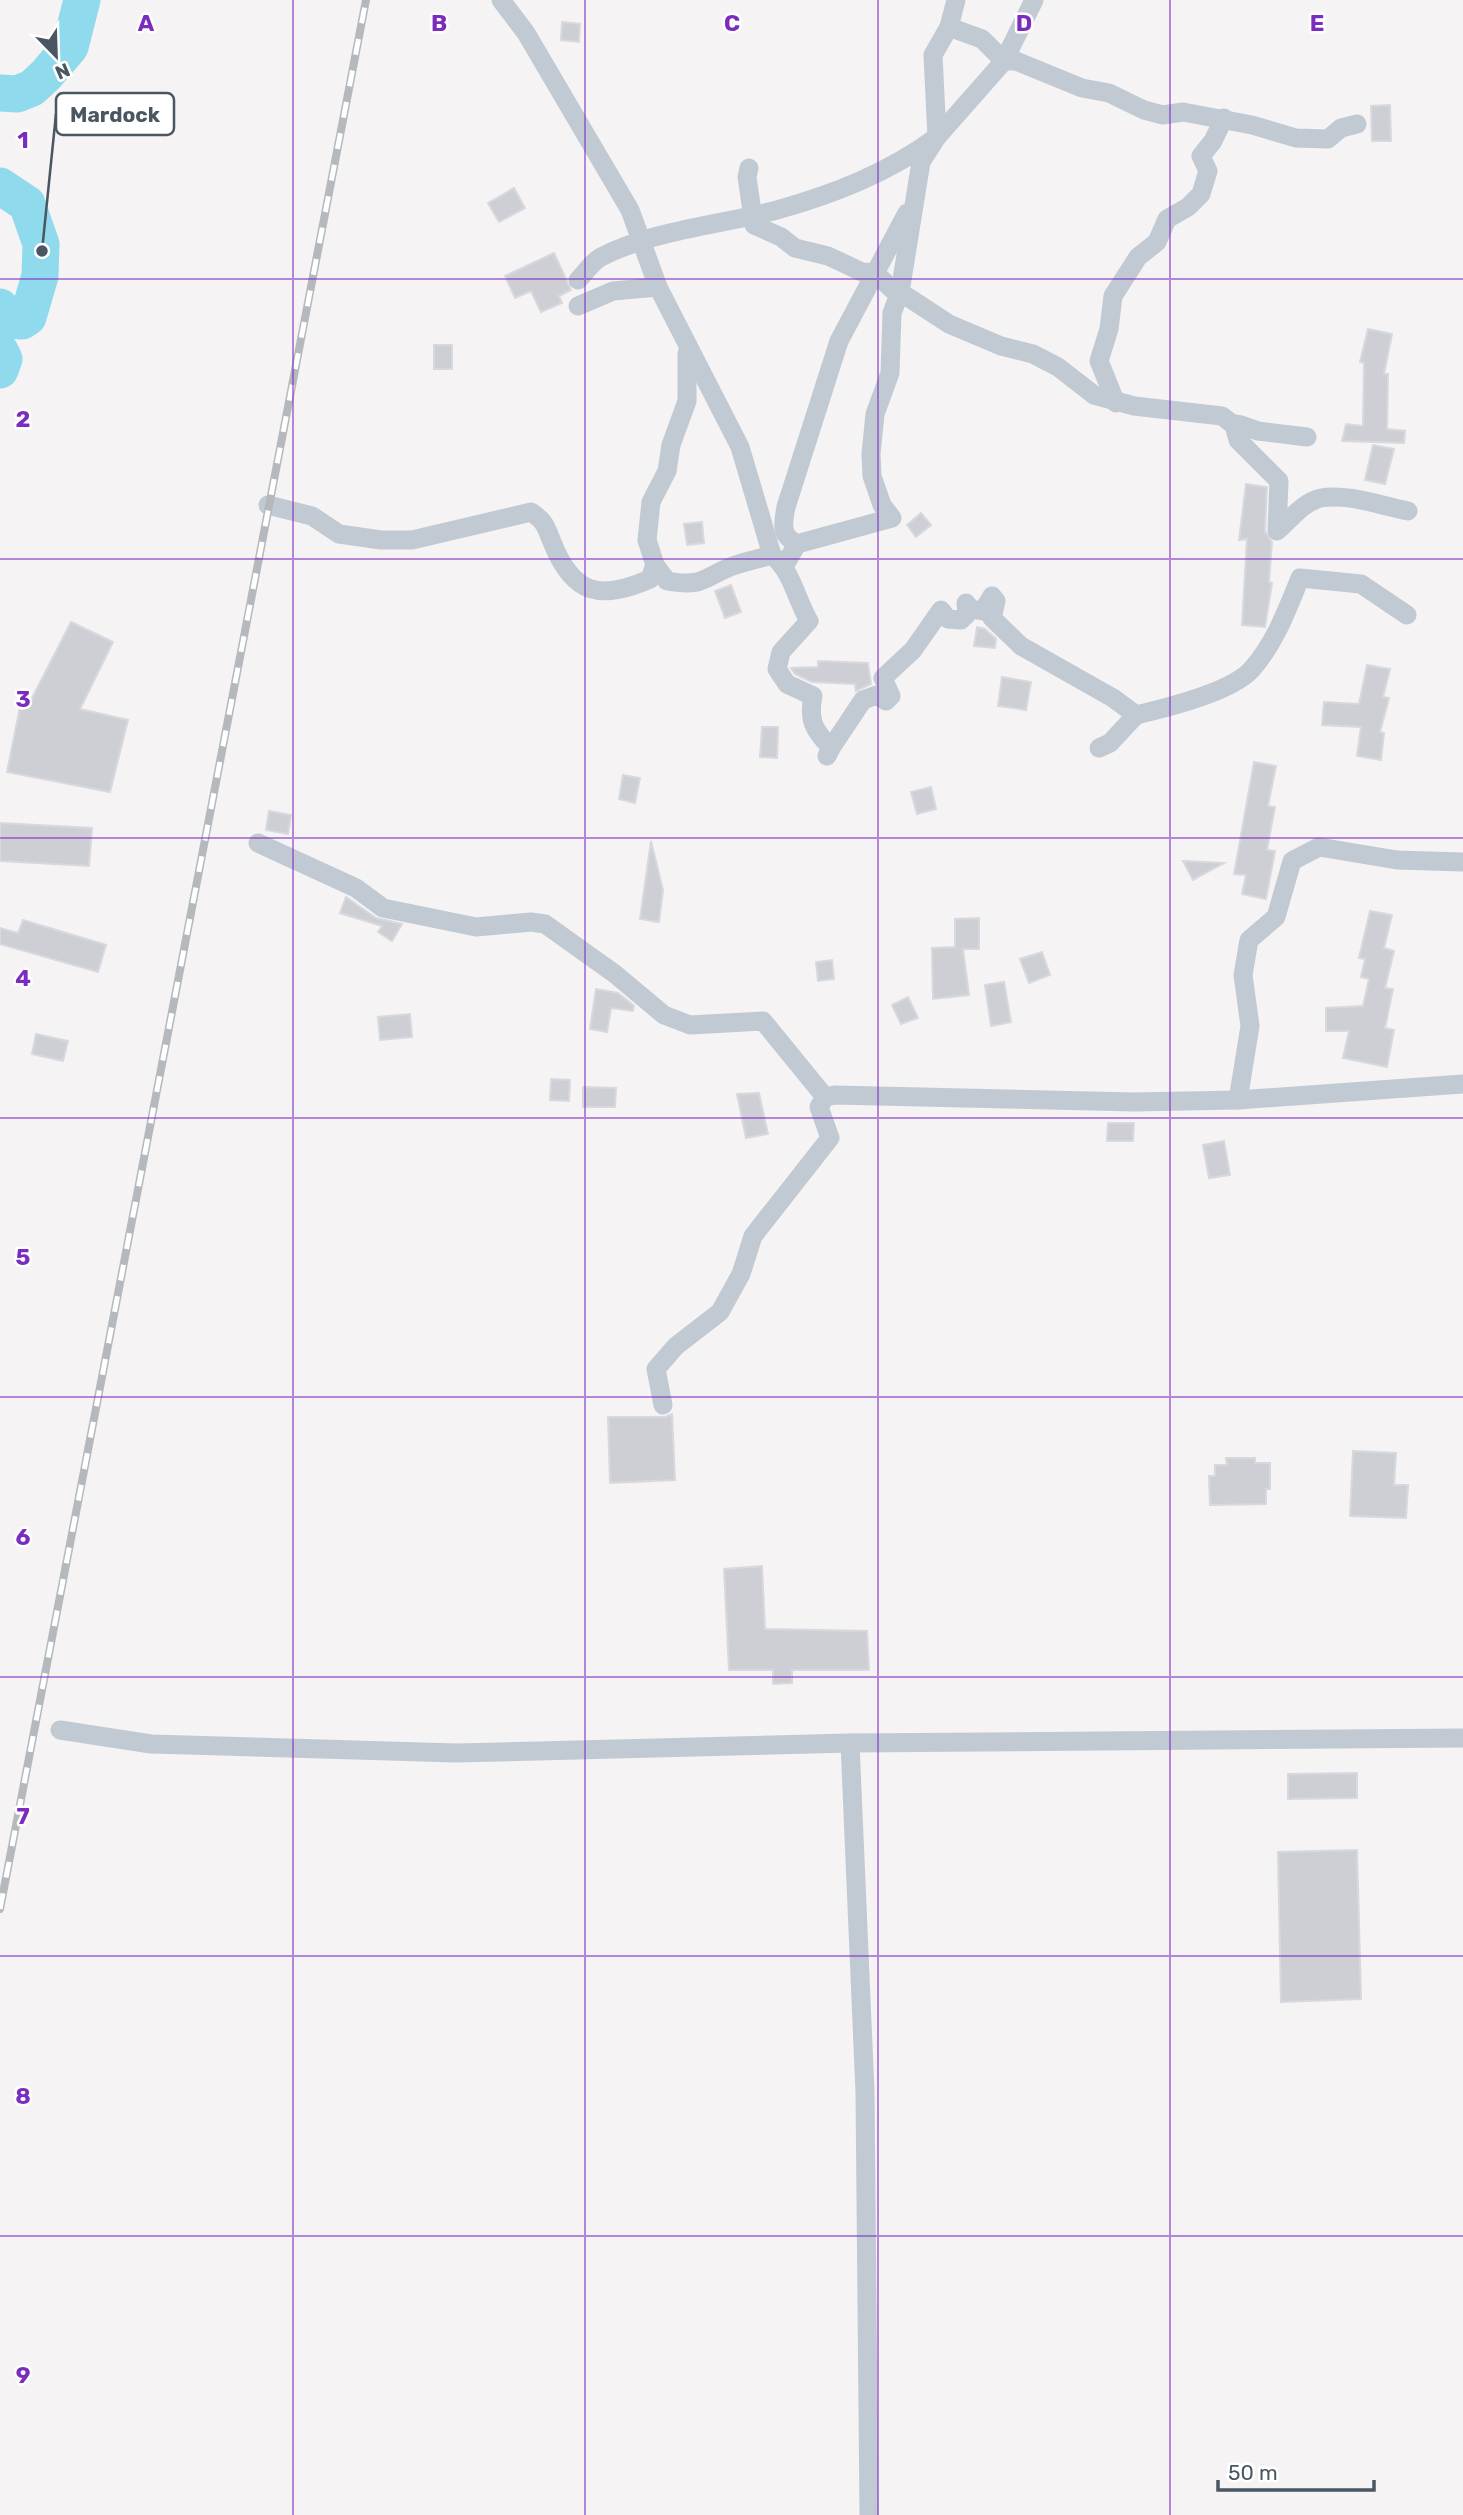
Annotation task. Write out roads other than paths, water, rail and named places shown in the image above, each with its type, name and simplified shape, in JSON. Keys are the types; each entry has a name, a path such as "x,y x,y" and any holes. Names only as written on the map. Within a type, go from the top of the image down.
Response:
{"street":[{"path":"501,0 526,33 630,210 644,242 658,287 740,447 778,560 809,621 781,652 777,669 787,684 813,696 809,717 829,752 863,700 877,695 886,701 891,696 883,678 913,650 941,610 948,619 961,620 967,614 966,603 971,609 983,611 992,596 996,601 992,618 1021,646 1113,698 1136,715"},
{"path":"937,137 933,55 949,27 956,0"},
{"path":"687,348 687,401 671,445 667,471 651,502 647,540 654,565 667,581 683,584 707,581 727,568 778,560 797,544 892,518 882,505 872,476 871,454 875,414 890,373 892,313 901,292 921,162 937,137 1004,61 1034,0"},
{"path":"949,27 982,39 1004,61 1016,61 1082,88 1109,93 1144,110 1163,115 1183,112 1224,118 1296,138 1328,139 1341,128 1357,124"},
{"path":"1116,403 1099,361 1109,329 1114,296 1138,257 1157,242 1167,219 1188,207 1200,194 1208,171 1201,156 1218,133 1224,118"},
{"path":"578,280 598,258 644,242 751,216 857,184 905,160 937,137"},
{"path":"749,168 747,177 754,225 781,237 795,248 828,256 862,272 876,273 893,290 901,292 949,324 1001,346 1033,354 1058,367 1094,395 1116,403 1222,416 1231,423 1258,431 1307,437"},
{"path":"797,544 788,540 782,530 786,507 839,341 913,203"},
{"path":"578,306 613,291 633,292 658,287"},
{"path":"1241,425 1236,429 1238,440 1279,481 1277,531 1303,507 1321,498 1349,499 1408,511"},
{"path":"268,506 312,516 339,534 381,540 412,540 531,512 545,521 567,574 583,588 610,592 632,587 650,579 654,565"},
{"path":"1100,748 1110,743 1136,715 1200,698 1250,672 1277,634 1300,578 1361,584 1407,615"},
{"path":"258,843 356,888 383,908 476,928 545,923 615,974 664,1015 690,1025 763,1021 825,1097"},
{"path":"1238,1100 1250,1026 1242,975 1249,940 1276,917 1292,862 1319,847 1397,860 1463,862"},
{"path":"663,1405 656,1369 676,1346 720,1312 741,1274 753,1236 830,1138 819,1107 825,1097 835,1095 1134,1102 1238,1100 1463,1084"},
{"path":"60,1730 151,1744 456,1753 850,1743 1463,1738"},
{"path":"850,1743 865,2092 870,2515"}],"waterway":[{"path":"0,93 17,94 32,88 46,75 70,47 82,0"},
{"path":"0,186 27,204 41,244 40,276 28,317 22,321 11,320 0,307"},
{"path":"0,351 4,359 0,370"}],"railway":[{"path":"0,1909 366,0"}],"place":[{"name":"Mardock","path":"42,251"}]}
